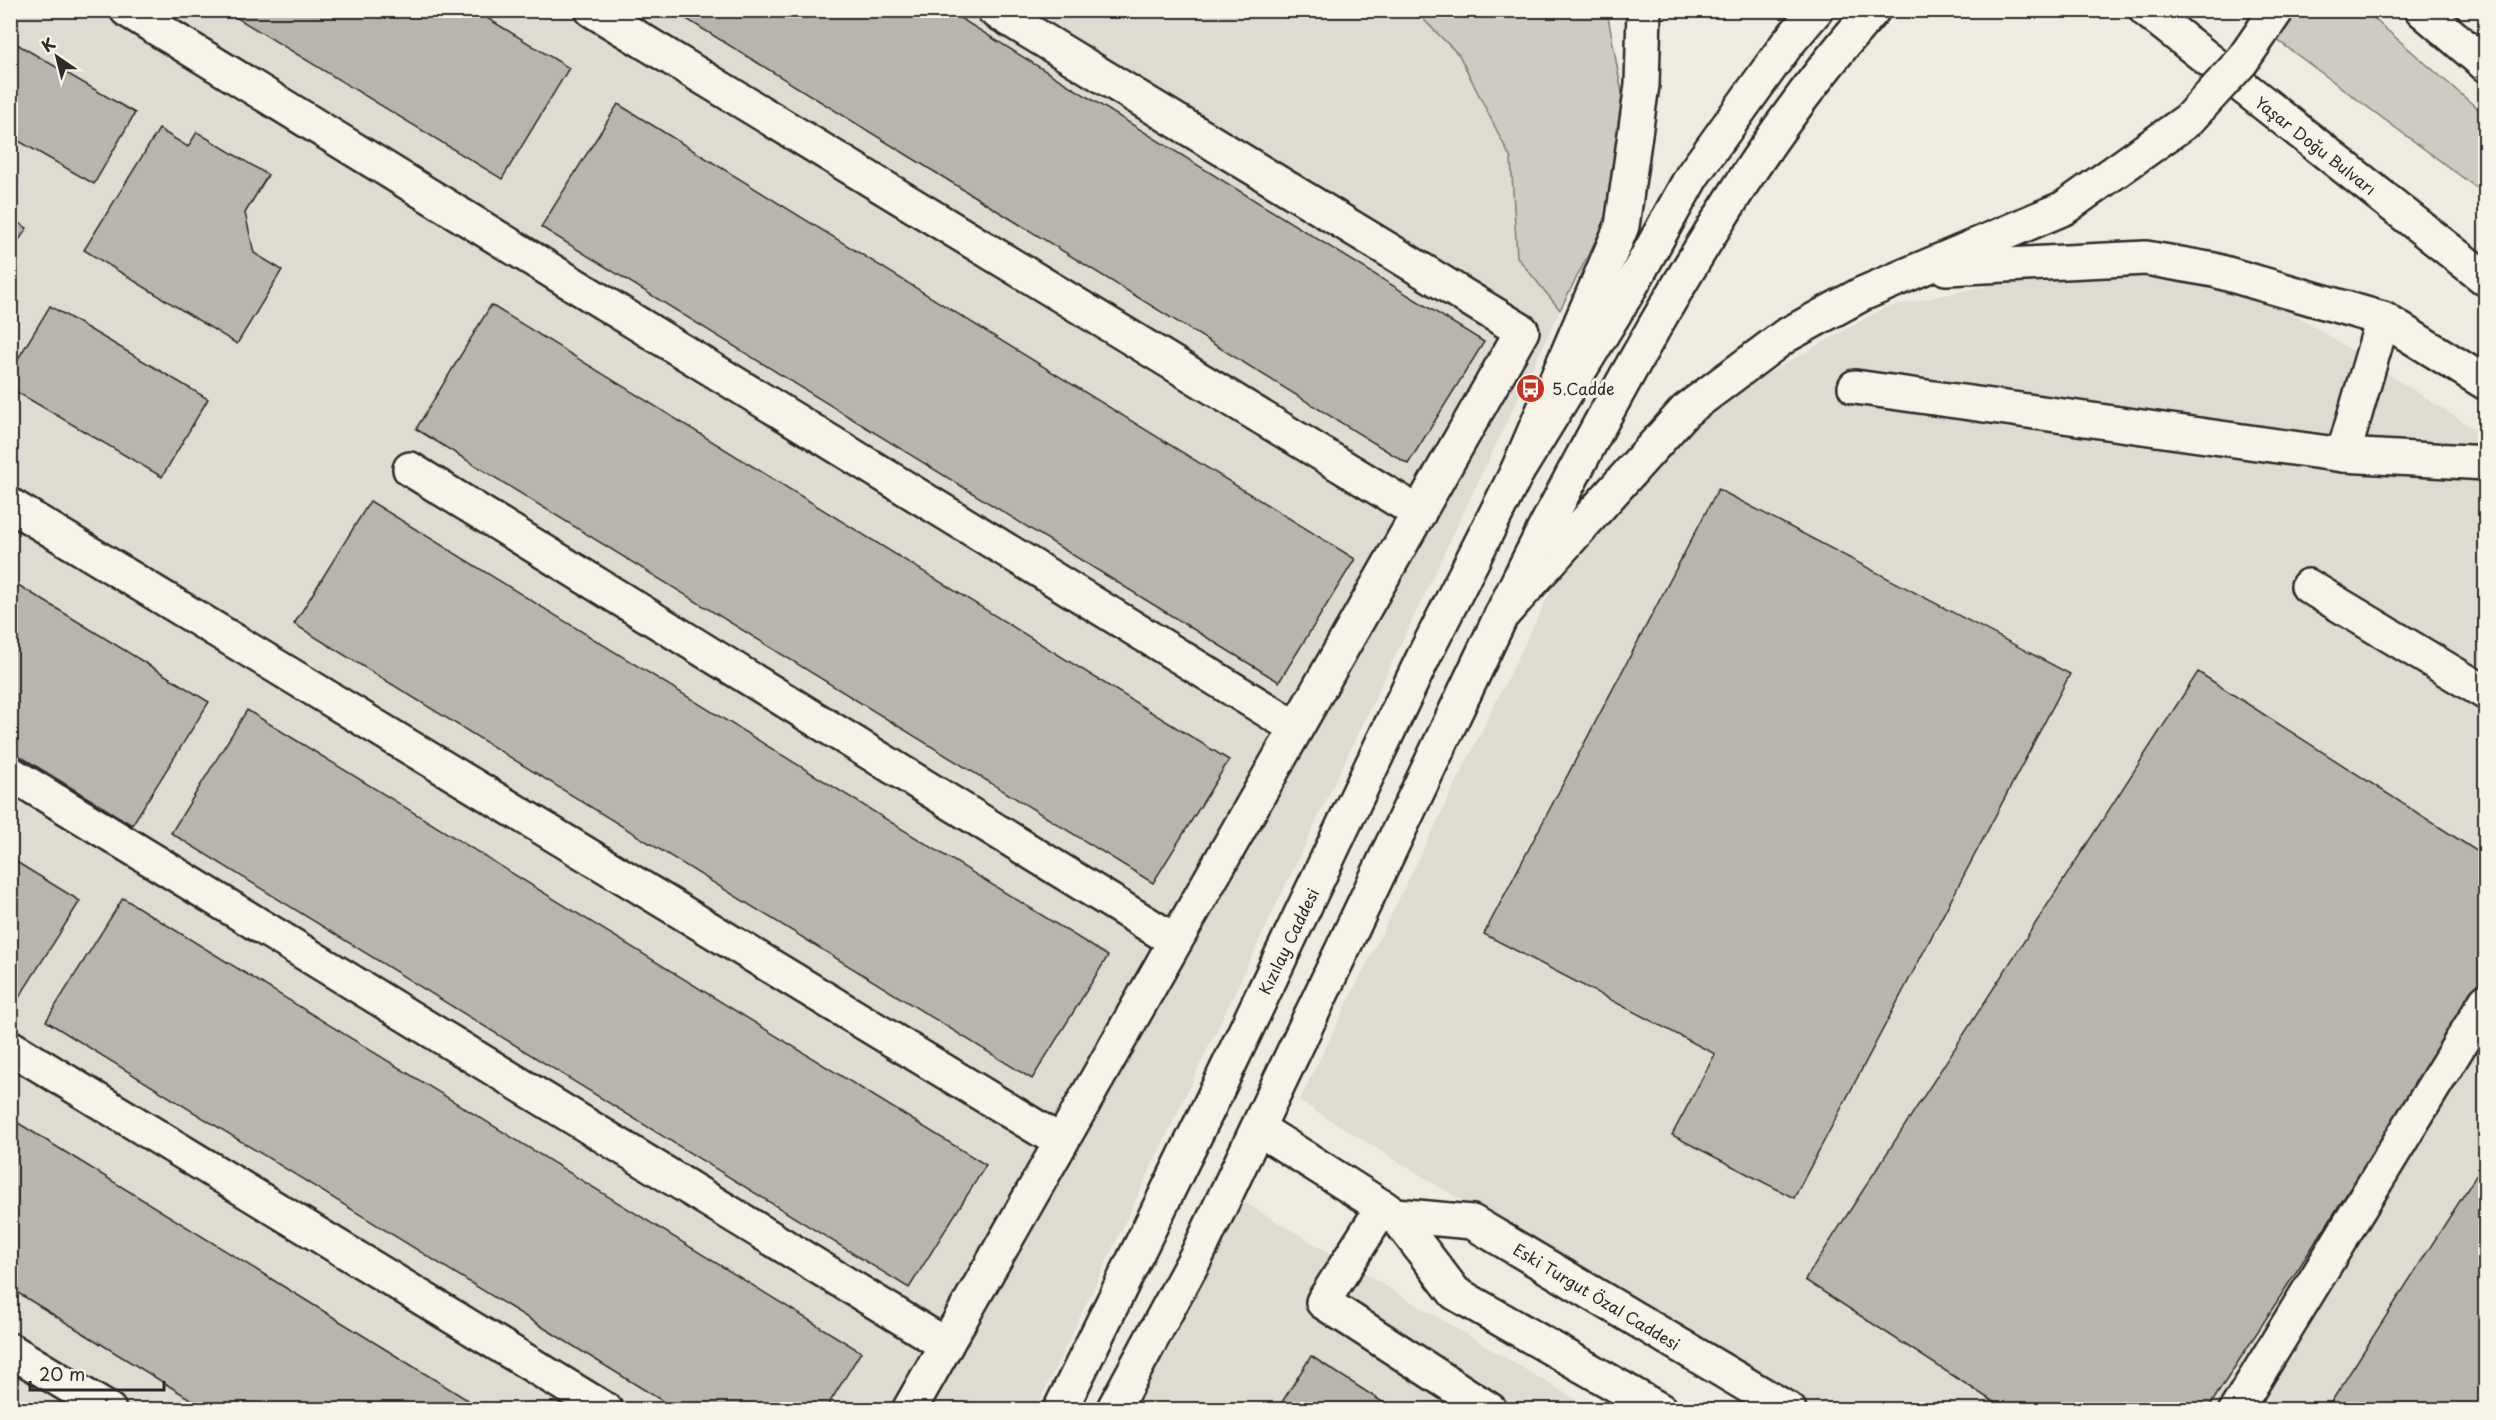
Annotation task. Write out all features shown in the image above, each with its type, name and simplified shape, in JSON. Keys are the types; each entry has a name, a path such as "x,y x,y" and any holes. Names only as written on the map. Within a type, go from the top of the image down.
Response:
{"main road":[{"path":"127,10 1296,728"},
{"path":"592,10 1419,513"},
{"path":"909,1410 1522,331 994,10"},
{"path":"1517,472 1622,226 1642,85 1644,10"},
{"path":"1517,472 1627,293 1692,176 1787,44 1816,10"},
{"path":"1113,1410 1198,1253 1259,1129 1554,507 1702,245 1790,114 1873,10"},
{"name":"Yaşar Doğu Bulvarı","path":"2146,10 2486,279"},
{"path":"1501,616 1685,411 1785,336 1862,294 2064,208 2188,120 2242,61 2277,10"},
{"path":"2422,10 2486,65"},
{"path":"1920,270 2146,258 2214,270 2383,319 2486,383"},
{"path":"2343,455 2383,319"},
{"path":"1855,387 2343,455 2486,463"},
{"path":"410,468 1175,941"},
{"name":"Kızılay Caddesi","path":"1060,1410 1210,1105 1424,656 1517,472"},
{"path":"10,505 1061,1142"},
{"path":"2308,586 2486,693"},
{"path":"10,773 946,1345"},
{"path":"2236,1410 2486,1001"},
{"path":"10,1047 606,1410"},
{"name":"Eski Turgut Özal Caddesi","path":"1259,1129 1389,1211 1455,1293 1660,1410"},
{"path":"1389,1211 1323,1302 1490,1410"},
{"name":"Eski Turgut Özal Caddesi","path":"1389,1211 1472,1222 1789,1410"},
{"path":"10,1350 109,1410"}],"shaded area":[{"path":"10,11 1607,11 1612,208 1560,310 1036,1409 11,1409"},
{"path":"1415,11 1607,11 1626,115 1612,208 1560,310 1517,257 1511,159 1459,55"},
{"path":"2238,11 2365,11 2485,115 2485,194"},
{"path":"2108,260 2284,307 2485,436 2485,1409 1804,1409 1299,1101 1576,540 1725,398 1884,308"},
{"path":"1239,1199 1592,1409 1126,1410"}],"building":[{"path":"224,10 474,10 569,68 502,179"},
{"path":"672,10 947,10 1484,342 1408,464"},
{"path":"10,40 135,113 94,184 10,136"},
{"path":"618,104 1355,559 1279,682 541,227"},
{"path":"159,129 188,147 197,132 268,175 245,213 254,253 282,270 237,344 84,250"},
{"path":"10,177 18,182 10,195"},
{"path":"10,218 27,228 10,254"},
{"path":"491,305 1229,760 1153,883 416,429"},
{"path":"50,306 208,399 162,477 10,388 10,372"},
{"path":"1718,489 2070,674 1794,1198 1672,1135 1715,1054 1484,934"},
{"path":"370,501 1108,956 1032,1079 294,624"},
{"path":"10,580 209,702 132,825 10,750"},
{"path":"2198,672 2486,857 2486,978 2207,1410 2006,1410 1805,1280"},
{"path":"247,710 986,1165 909,1288 171,833"},
{"path":"10,858 80,901 10,1012"},
{"path":"123,898 861,1352 825,1410 677,1410 46,1021"},
{"path":"10,1118 484,1410 208,1410 10,1288"},
{"path":"2486,1160 2486,1410 2326,1410"},
{"path":"1311,1356 1395,1410 1277,1410"}],"place":[{"name":"5.Cadde","path":"1531,388"}]}
